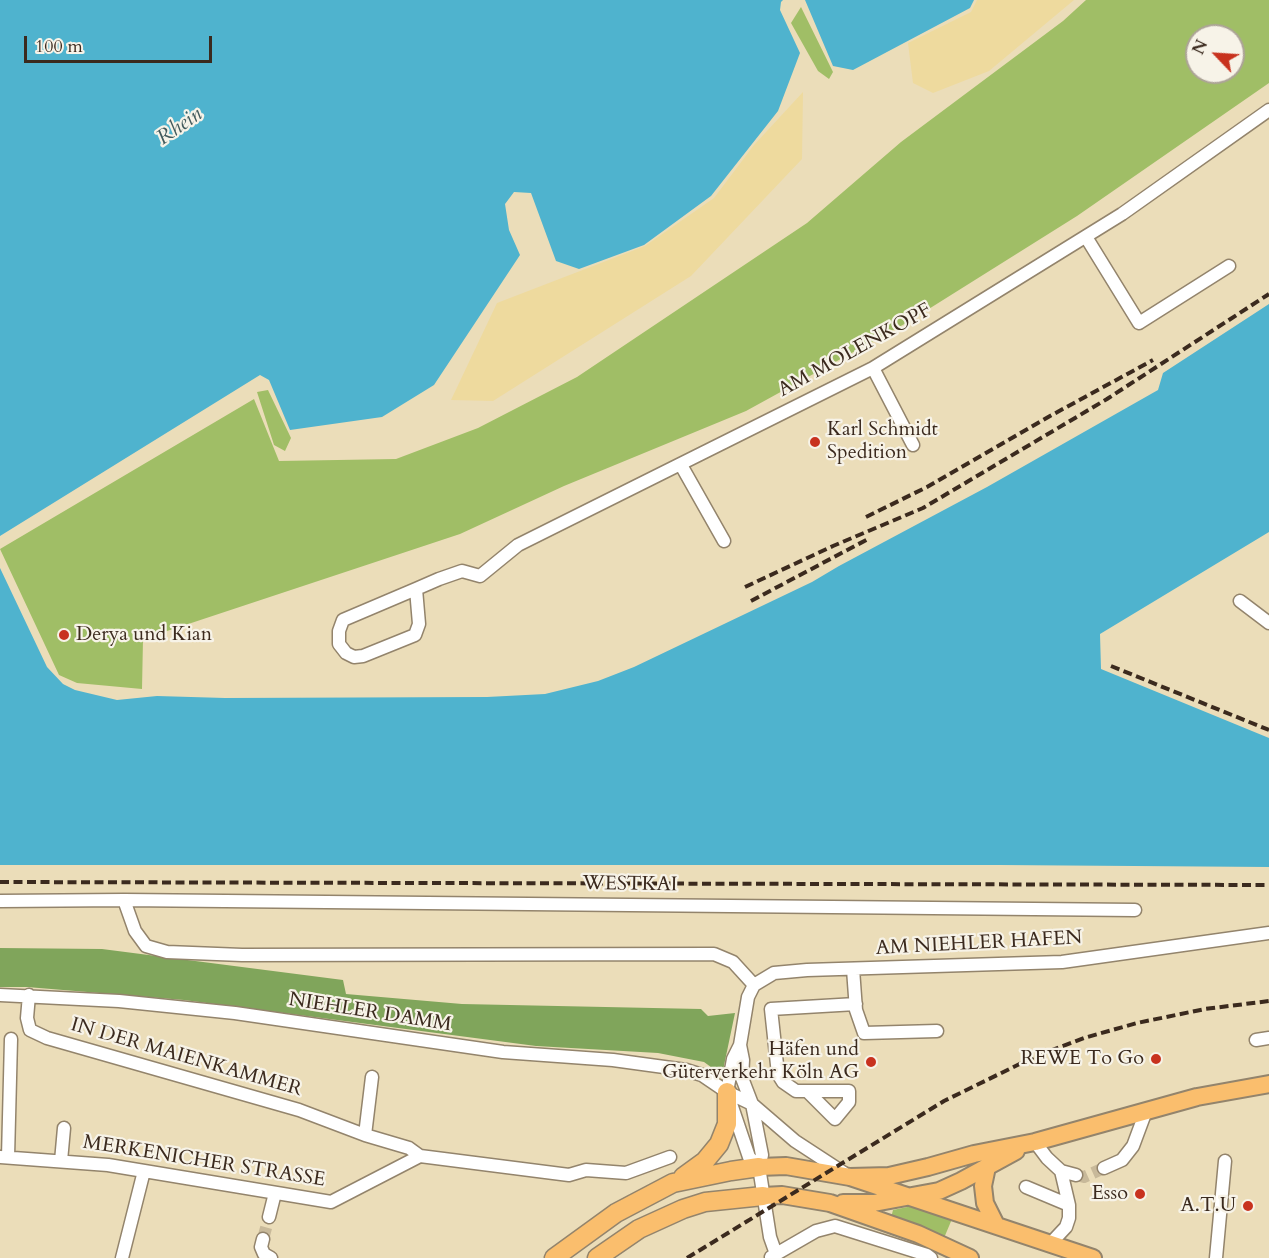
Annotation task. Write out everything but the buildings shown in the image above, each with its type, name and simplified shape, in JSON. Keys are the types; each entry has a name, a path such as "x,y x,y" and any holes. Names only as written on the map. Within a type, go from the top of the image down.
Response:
{"highway":[{"path":"554,1258 616,1213 673,1183 705,1161 719,1144 727,1124 728,1092"},
{"path":"673,1183 759,1167"},
{"path":"597,1258 639,1229 683,1209 705,1202 763,1196"}],"main road":[{"path":"850,1177 889,1176 974,1154 1032,1143 1197,1097 1269,1084"},
{"path":"763,1196 782,1195 830,1203 874,1203 910,1197 939,1191 1032,1143"},
{"path":"759,1167 786,1166 850,1177 1093,1258"},
{"path":"987,1167 983,1186 986,1203 996,1225"},
{"path":"830,1203 918,1234 970,1258"}],"street":[{"name":"AM MOLENKOPF","path":"416,589 462,571 480,576 518,545 873,368 1122,214 1269,110"},
{"path":"1086,237 1139,323 1229,266"},
{"path":"873,368 913,445"},
{"path":"681,465 724,541"},
{"path":"416,589 419,624 415,635 363,656 354,657 339,644 339,631 343,620 416,589"},
{"path":"1240,601 1269,623"},
{"path":"124,900 135,931 146,946 167,952 242,955 714,954 733,962 754,985 744,1011 740,1045 733,1059 728,1092 749,1157 759,1167"},
{"name":"WESTKAI","path":"0,901 124,900 1135,910"},
{"name":"AM NIEHLER HAFEN","path":"754,985 774,973 1062,962 1269,933"},
{"path":"853,969 856,1004 864,1033 937,1031"},
{"name":"NIEHLER DAMM","path":"0,995 120,1001 223,1012 504,1052 647,1064 702,1075 752,1104 795,1141 850,1177"},
{"name":"IN DER MAIENKAMMER","path":"29,995 27,1018 30,1030 47,1038 299,1110 365,1135 409,1148 420,1156"},
{"path":"807,1091 796,1091 783,1082 778,1074 771,1009 856,1004"},
{"path":"4,1157 11,1039"},
{"path":"740,1045 744,1060 742,1078 752,1104 762,1155 759,1167 772,1256 816,1231 835,1226 931,1258"},
{"path":"365,1135 372,1077"},
{"path":"1104,1168 1122,1160 1133,1146 1146,1111"},
{"path":"61,1161 64,1128"},
{"path":"1032,1143 1061,1171 1076,1175"},
{"path":"420,1156 569,1175 586,1170 626,1173 670,1157"},
{"name":"MERKENICHER STRASSE","path":"4,1157 108,1165 331,1202 420,1156"},
{"path":"1216,1258 1225,1161"},
{"path":"122,1258 144,1171"},
{"path":"1051,1244 1066,1227 1069,1218 1069,1205 1061,1171"},
{"path":"1026,1187 1069,1205"},
{"path":"269,1217 275,1193"},
{"path":"263,1239 261,1247 264,1254 271,1258"}],"green space":[{"path":"1086,0 1269,0 1269,83 1077,216 908,322 746,411 564,486 460,534 143,639 142,689 77,683 59,675 0,549 254,399 279,461 396,459 478,428 577,377 807,223 901,142 1063,21"},
{"path":"801,7 833,72 829,79 818,71 791,23"},
{"path":"268,390 291,438 285,451 274,445 257,392"},
{"path":"0,948 102,949 343,980 346,994 462,1004 701,1009 708,1016 735,1013 722,1075 704,1062 658,1053 536,1046 184,1000 27,987 0,987"},
{"path":"912,1206 952,1219 944,1238 891,1218 893,1210"}],"sand":[{"path":"977,0 1074,0 989,71 933,93 913,83 908,43 971,12"},
{"path":"803,92 802,159 691,276 493,401 451,400 497,303 645,246 714,198 754,145"}],"water":[{"name":"Rhein","path":"0,0 783,0 780,10 800,53 778,111 711,196 644,245 579,269 556,261 531,193 514,192 505,204 509,230 520,255 434,385 382,417 290,430 269,380 260,375 0,536"},
{"path":"805,0 974,0 970,8 853,70 833,66"},
{"path":"1269,304 1269,532 1100,634 1101,669 1269,738 1269,867 0,865 0,568 47,667 63,684 75,690 117,700 157,696 487,697 545,694 598,681 634,667 812,582 987,487 1158,390 1163,373"}],"tunnel":[{"path":"1076,1175 1084,1177 1104,1168"},
{"path":"263,1239 269,1217"}],"railway":[{"path":"745,587 923,508 1107,399 1269,294"},
{"path":"866,517 927,487 1153,360"},
{"path":"751,601 868,539"},
{"path":"1111,666 1269,730"},
{"path":"0,882 1269,885"},
{"path":"687,1258 944,1101 1034,1057 1084,1038 1137,1023 1205,1009 1269,1001"}],"place":[{"name":"Karl Schmidt Spedition","path":"815,442"},
{"name":"Derya und Kian","path":"64,635"},
{"name":"REWE To Go","path":"1156,1059"},
{"name":"Häfen und Güterverkehr Köln AG","path":"871,1062"},
{"name":"Esso","path":"1140,1194"},
{"name":"A.T.U","path":"1248,1206"}]}
